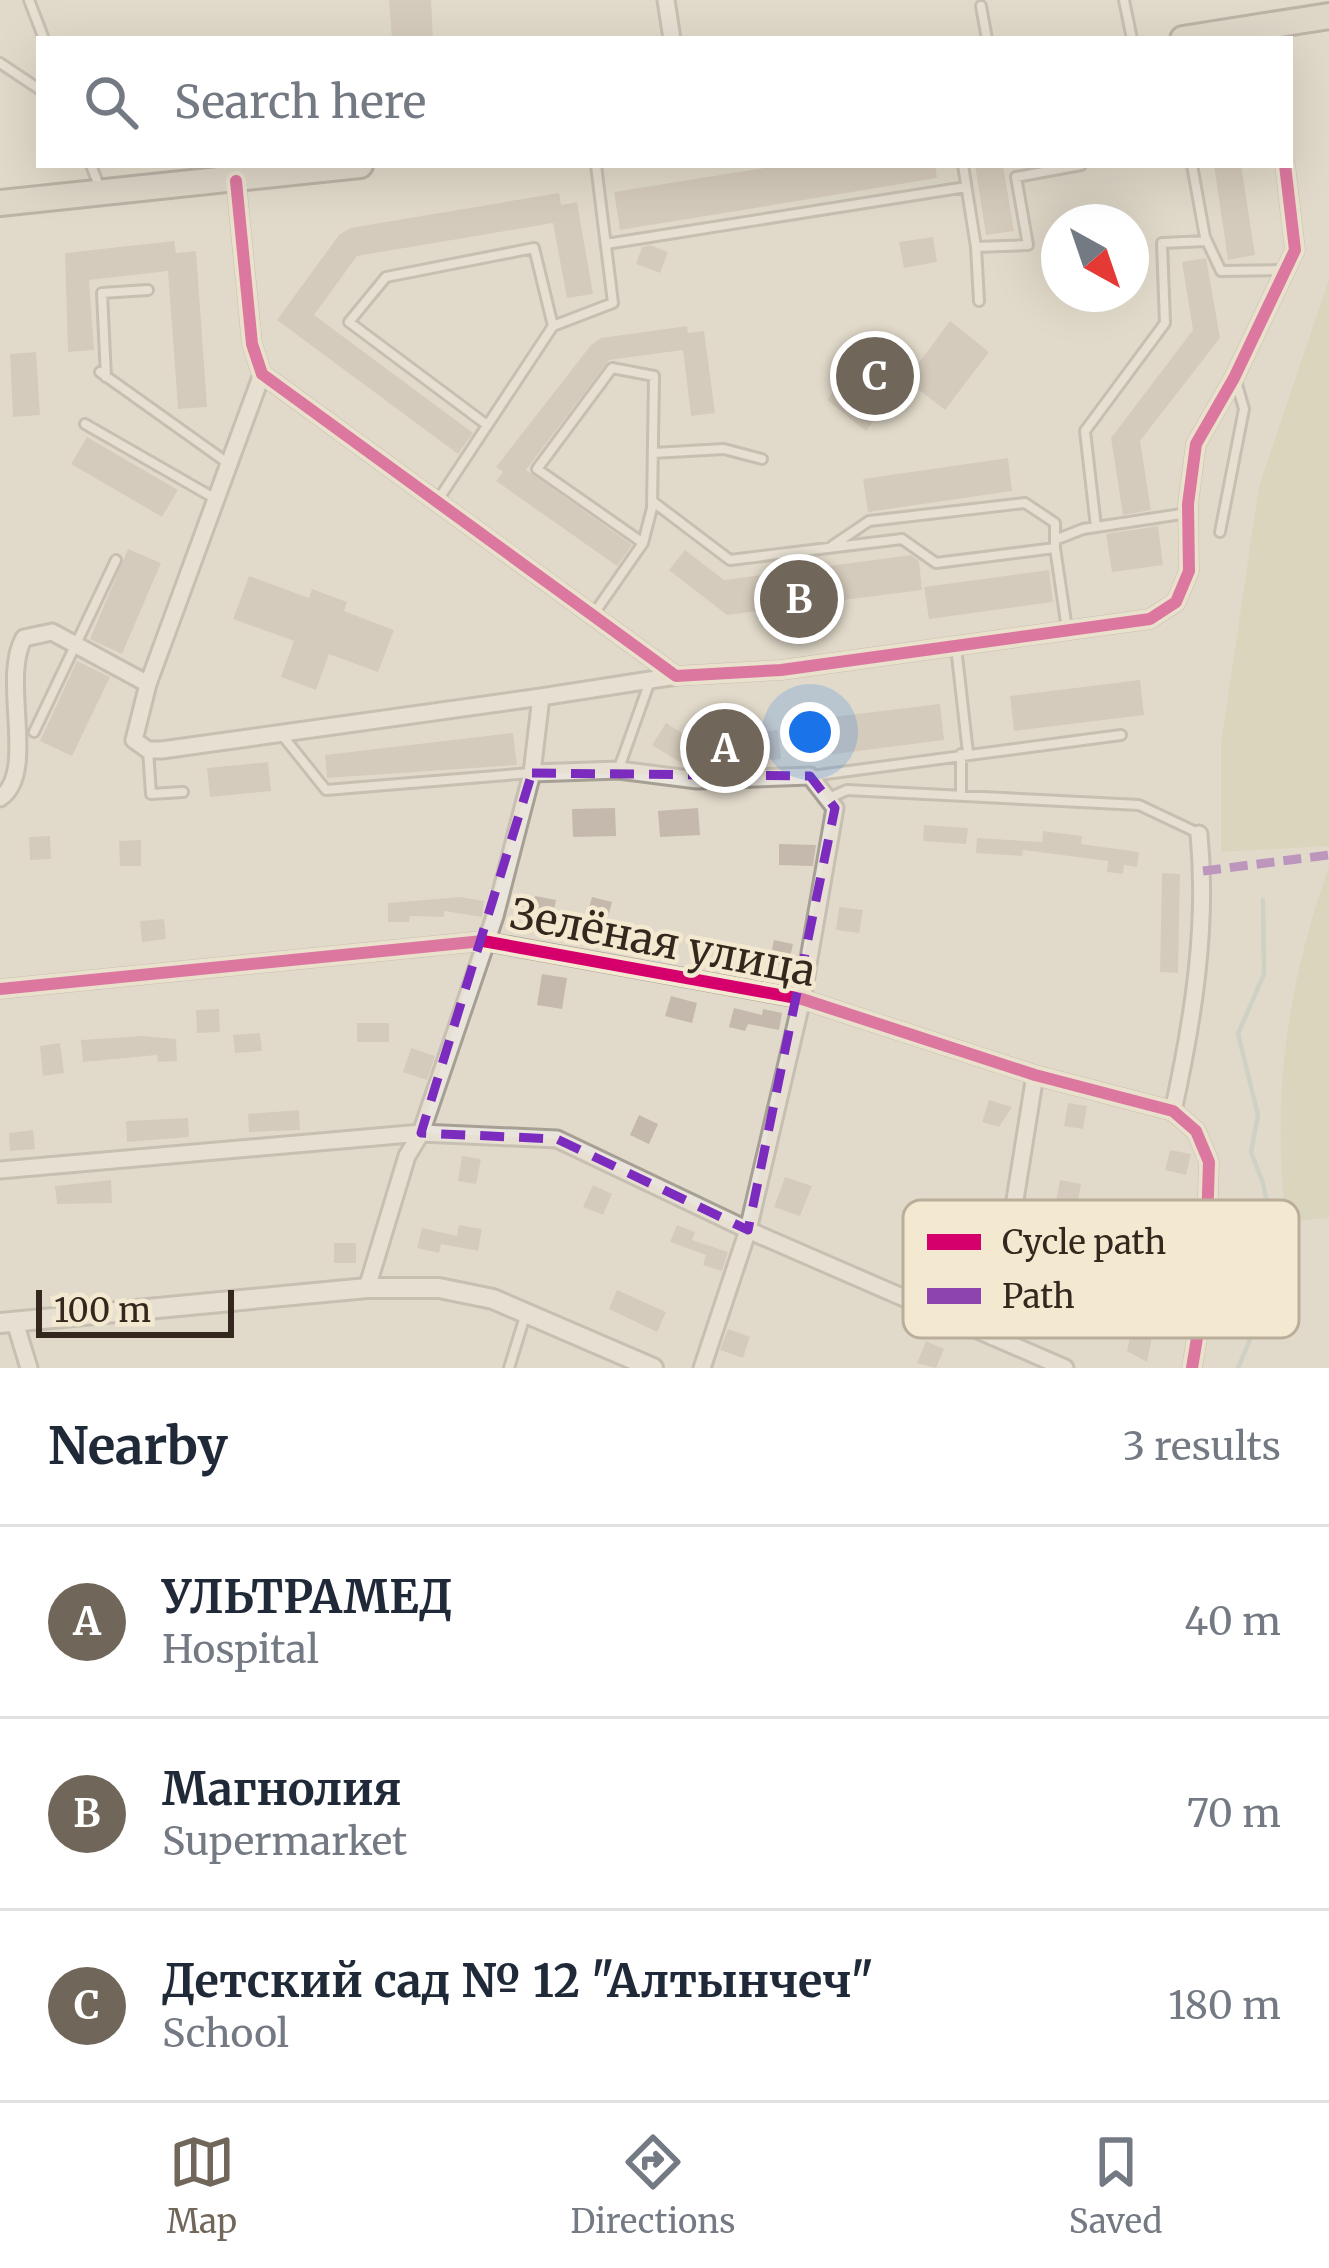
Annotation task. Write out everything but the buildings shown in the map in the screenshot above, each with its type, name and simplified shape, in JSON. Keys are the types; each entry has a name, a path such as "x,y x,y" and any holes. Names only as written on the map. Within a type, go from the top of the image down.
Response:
{"highway":[{"path":"1220,36 1269,32 1329,16"},
{"path":"0,202 337,168"}],"street":[{"path":"666,0 672,36"},
{"path":"262,374 132,730 134,740 148,750 282,735 676,676 781,670 1150,619 1176,602 1190,571 1188,513 1196,443 1234,378 1295,250 1285,168"},
{"path":"236,181 252,344 262,374 676,676"},
{"path":"0,798 16,777 16,649 38,631 52,632 148,684"},
{"path":"368,1288 407,1156 422,1133 483,941 532,773 541,698"},
{"path":"532,773 619,770 697,780 810,776 829,798 836,816 802,999 748,1230 702,1368"},
{"path":"1199,834 1203,872 1195,1010 1173,1111 1196,1131 1209,1162 1208,1200"},
{"name":"Зелёная улица","path":"0,989 483,941 802,999 1034,1075 1173,1111"},
{"path":"1014,1200 1034,1075"},
{"path":"0,1170 422,1133 556,1139 903,1298"},
{"path":"29,1368 7,1322 368,1288 439,1288 493,1299 653,1368"},
{"path":"995,1338 1065,1368"},
{"path":"1192,1368 1197,1338"}],"lane":[{"path":"29,0 43,36"},
{"path":"1124,0 1131,36"},
{"path":"981,6 986,36"},
{"path":"0,63 36,86"},
{"path":"92,168 102,193"},
{"path":"437,501 553,326 613,303 596,168"},
{"path":"963,168 979,301"},
{"path":"976,247 1028,244 1016,177 1065,168"},
{"path":"1193,168 1207,241 1221,271 1286,270"},
{"path":"606,244 966,187"},
{"path":"1096,527 1085,430 1165,323 1162,243 1207,241"},
{"path":"487,425 349,322 386,277 534,248 553,326"},
{"path":"148,290 102,293 103,375 229,464"},
{"path":"593,615 643,542 652,501 654,376 612,368 537,469 643,542"},
{"path":"1220,532 1244,409 1234,378"},
{"path":"85,424 216,500"},
{"path":"653,453 724,449 761,459"},
{"path":"652,501 730,560 902,538 936,563 1055,544 1096,527 1188,513"},
{"path":"830,548 869,521 1025,503 1055,523 1067,630"},
{"path":"34,732 116,560"},
{"path":"956,646 965,754 961,793"},
{"path":"619,770 650,680"},
{"path":"282,735 326,790 532,773"},
{"path":"810,776 1121,735"},
{"path":"148,750 151,794 183,792"},
{"path":"829,798 847,790 1139,805 1199,834"},
{"path":"509,1368 526,1313"}],"highlighted area":[{"path":"532,773 810,776 835,808 748,1230 557,1139 421,1133"}],"green space":[{"path":"1329,279 1329,846 1221,852 1221,743 1259,486"},
{"path":"1329,866 1329,1218 1299,1221 1299,1200 1284,1200 1282,1085 1293,998"}],"waterway":[{"path":"1263,900 1264,974 1238,1034 1258,1115 1251,1152 1267,1200"},
{"path":"1238,1368 1251,1338"}],"marked path":[{"path":"1203,871 1329,855"}],"cycle path":[{"path":"236,181 252,344 262,374 676,676 781,670 1150,619 1176,602 1189,571 1188,504 1196,444 1234,378 1295,250 1285,168"},
{"path":"0,989 483,941 802,999 1035,1075 1173,1111 1196,1131 1209,1162 1208,1200"},
{"path":"1192,1368 1197,1338"}],"place":[{"name":"Детский сад № 12 \"Алтынчеч\"","path":"875,376"},
{"name":"Магнолия","path":"799,599"},
{"name":"УЛЬТРАМЕД","path":"725,748"}]}
